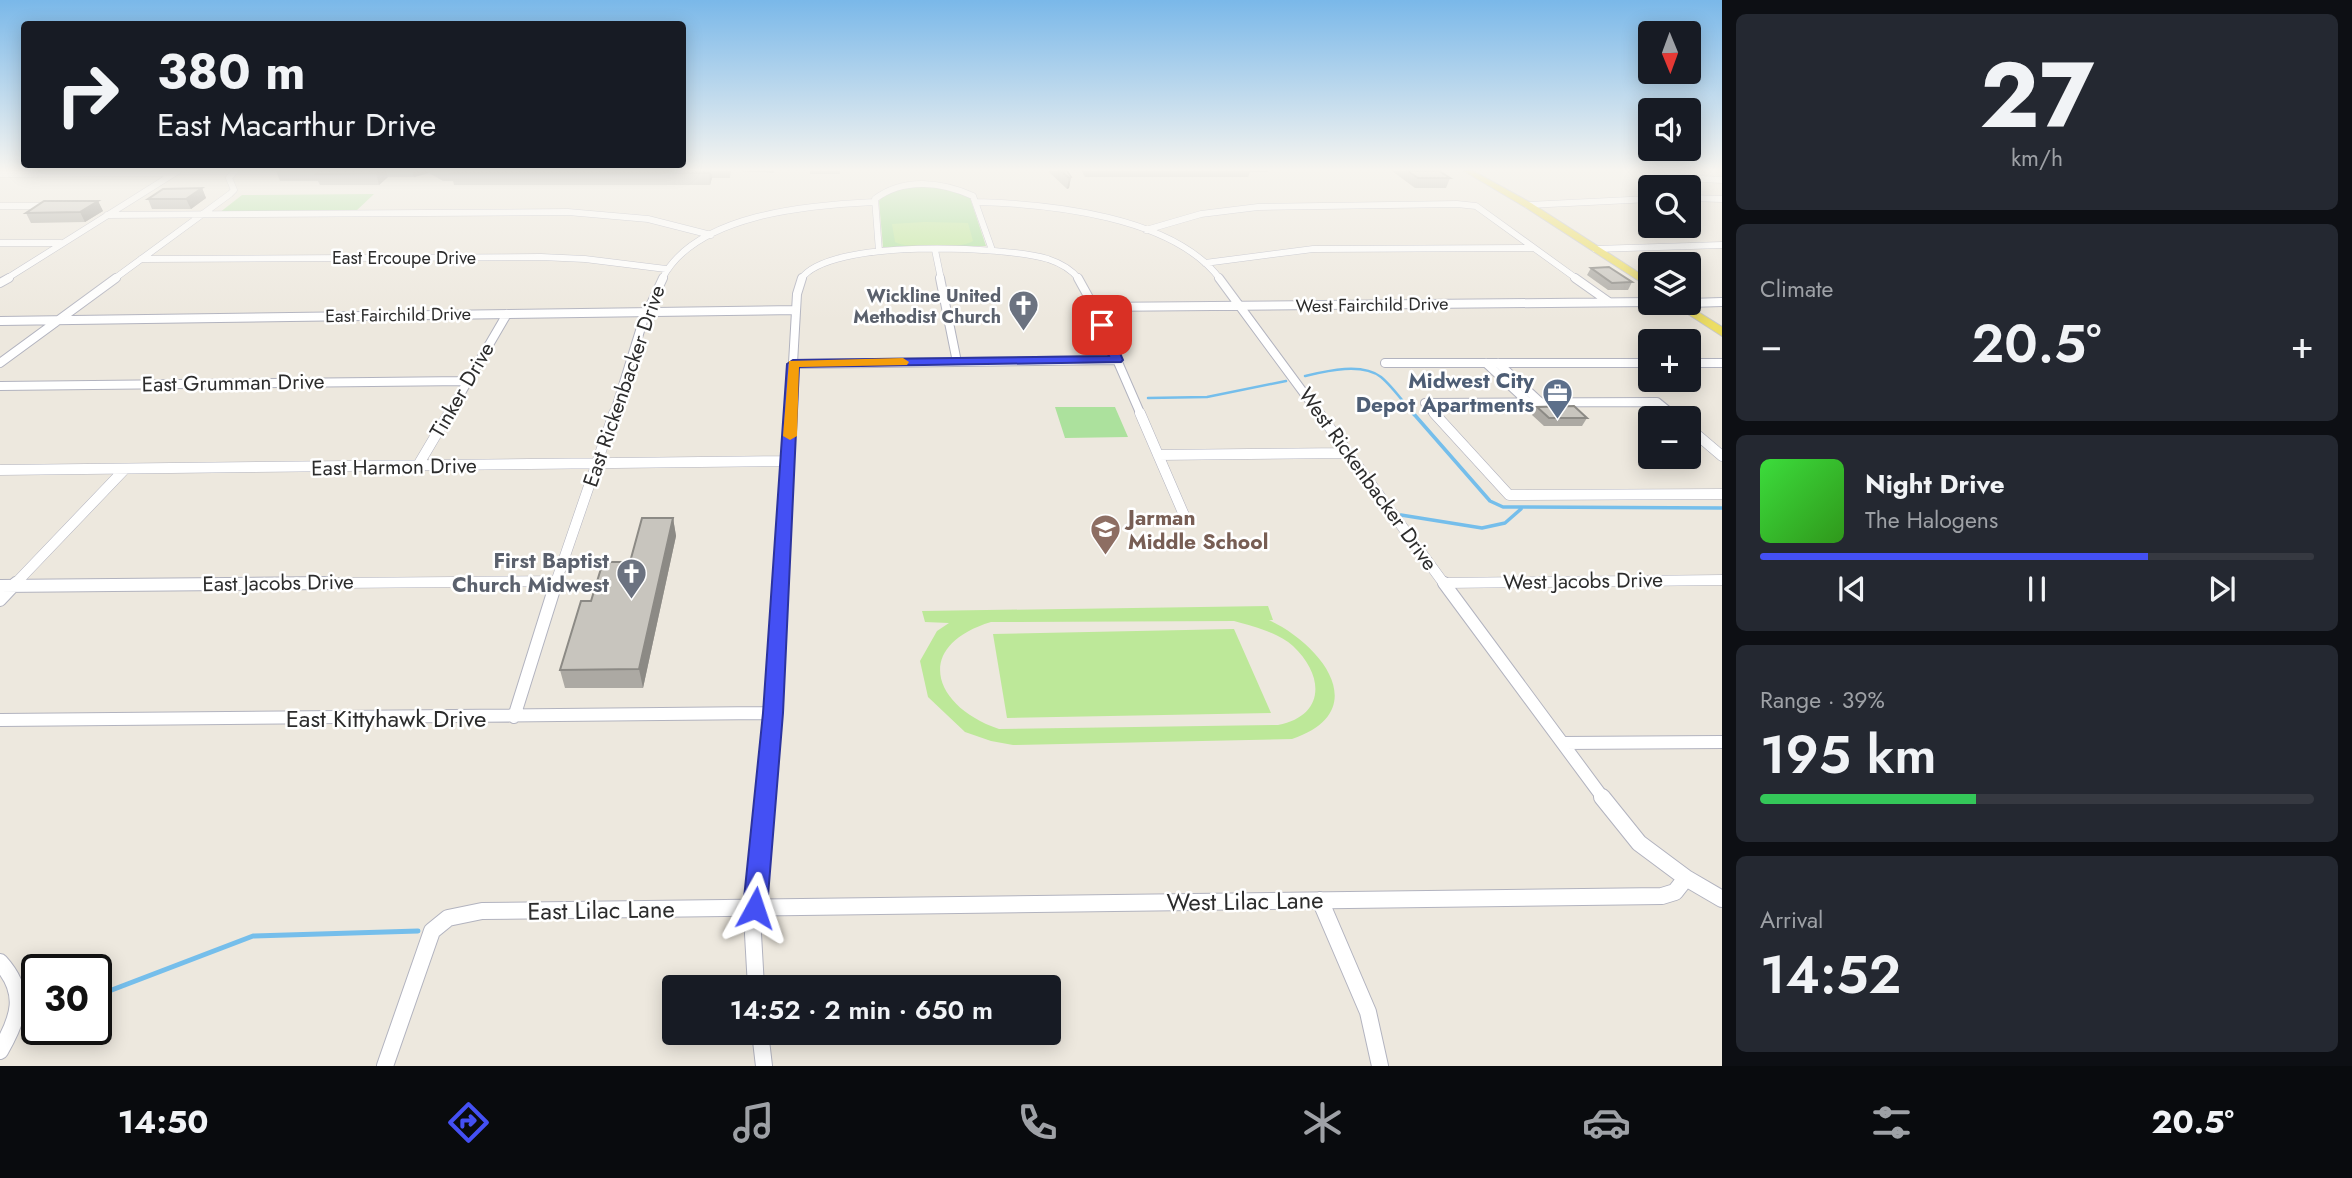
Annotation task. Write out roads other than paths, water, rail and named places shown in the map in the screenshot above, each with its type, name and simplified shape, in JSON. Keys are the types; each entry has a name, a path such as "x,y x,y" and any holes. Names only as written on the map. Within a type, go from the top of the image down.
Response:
{"main road":[{"path":"1552,221 1638,277"},
{"path":"1696,315 1722,332"}],"street":[{"path":"0,283 98,221"},
{"path":"0,363 196,221"},
{"path":"655,221 711,235"},
{"name":"East Rickenbacker Drive","path":"514,717 557,580 599,464 648,313 666,269 685,251 711,235 759,221"},
{"path":"876,221 878,251"},
{"path":"983,221 992,250"},
{"name":"West Rickenbacker Drive","path":"1110,221 1146,230 1205,263 1242,306 1348,453 1639,843 1686,878"},
{"path":"1146,230 1175,221"},
{"path":"1496,221 1609,302"},
{"path":"0,243 64,243"},
{"path":"1595,249 1722,245"},
{"path":"1205,263 1313,249 1532,247"},
{"path":"935,250 957,362"},
{"path":"755,975 753,934 773,713 796,310 798,286 809,270 839,256 878,251 935,250 1025,253 1067,267 1083,284 1094,307 1184,515"},
{"name":"East Ercoupe Drive","path":"141,260 541,257 585,258 666,269"},
{"name":"West Fairchild Drive","path":"1094,307 1638,302"},
{"path":"1701,303 1722,302"},
{"name":"East Fairchild Drive","path":"0,321 60,318 796,310"},
{"name":"Tinker Drive","path":"417,467 507,314"},
{"path":"793,364 1117,360"},
{"path":"1385,363 1638,363"},
{"path":"1486,363 1528,402"},
{"path":"1499,363 1541,402"},
{"path":"1701,363 1722,363"},
{"name":"East Grumman Drive","path":"0,386 466,381"},
{"path":"1662,406 1657,402 1425,402 1509,495 1722,494"},
{"path":"1701,438 1722,456"},
{"path":"1158,455 1348,453"},
{"name":"East Harmon Drive","path":"0,470 789,461"},
{"path":"0,600 124,470"},
{"name":"East Jacobs Drive","path":"0,586 557,580"},
{"name":"West Jacobs Drive","path":"1445,583 1722,580"},
{"name":"East Kittyhawk Drive","path":"0,720 773,713"},
{"path":"1563,743 1722,742"},
{"path":"1686,878 1722,899"},
{"name":"West Lilac Lane","path":"755,908 1662,896 1675,892 1686,878"},
{"path":"1321,900 1367,1012 1380,1066"},
{"name":"East Lilac Lane","path":"385,1066 432,931 449,918 482,911 755,908"},
{"path":"0,962 10,971 21,1002 9,1036 0,1051"},
{"path":"762,1045 765,1066"}],"waterway":[{"path":"1305,376 1344,369 1373,372 1390,385 1414,415"},
{"path":"1148,398 1207,397 1286,381"},
{"path":"1413,413 1490,501 1503,507 1722,508"},
{"path":"1401,515 1482,528 1505,523 1521,509"},
{"path":"112,990 253,936 418,931"}],"place":[{"name":"Wickline United Methodist Church","path":"1024,333"},
{"name":"Midwest City Depot Apartments","path":"1557,420"},
{"name":"Jarman Middle School","path":"1105,557"},
{"name":"First Baptist Church Midwest","path":"632,600"}]}
